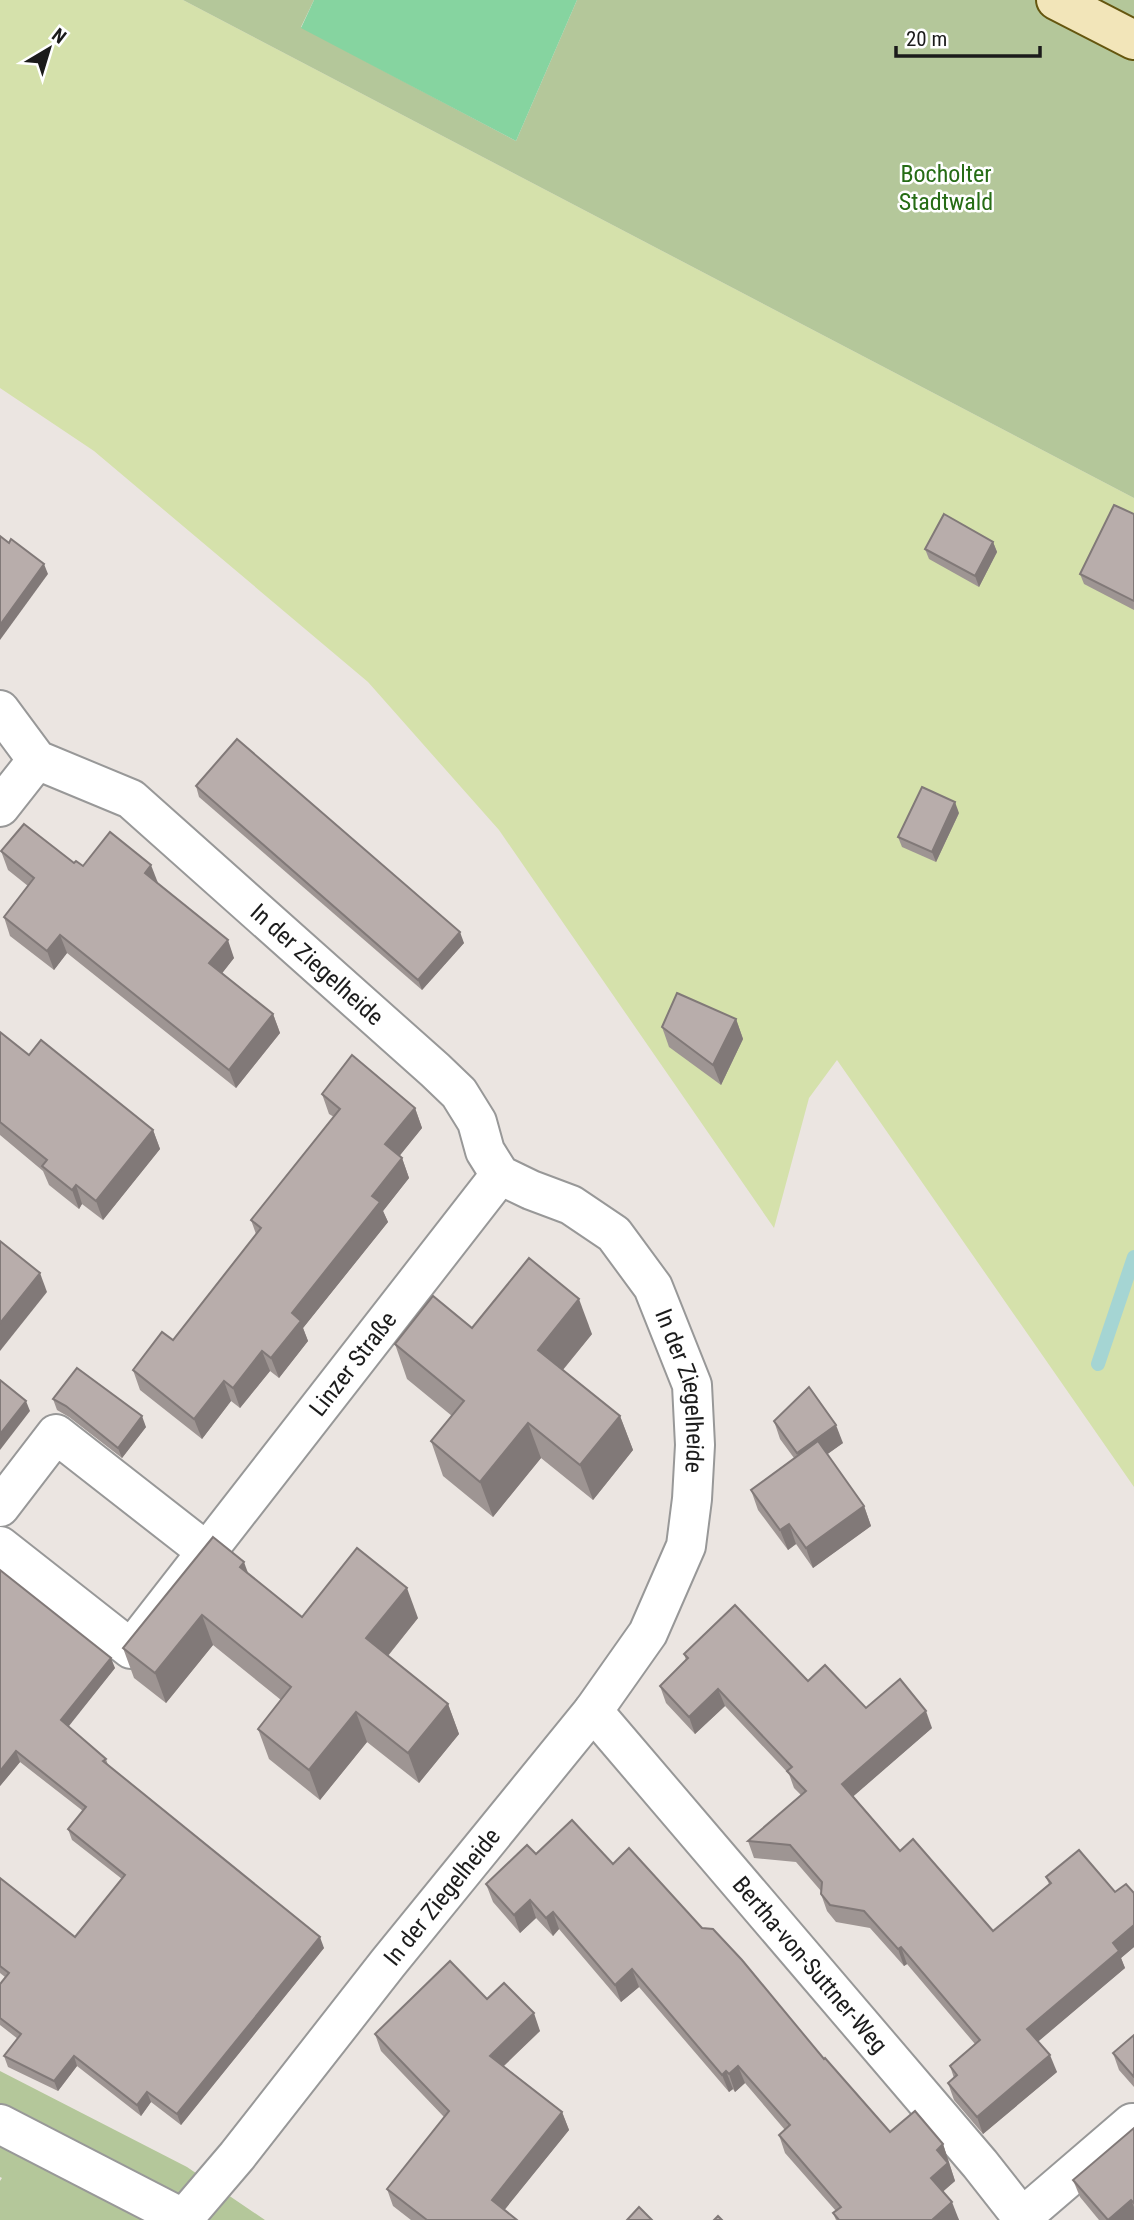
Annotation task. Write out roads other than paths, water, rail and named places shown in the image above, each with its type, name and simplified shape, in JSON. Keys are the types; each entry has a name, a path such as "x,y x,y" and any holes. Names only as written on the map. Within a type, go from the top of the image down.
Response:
{"street":[{"path":"1056,0 1134,40"},
{"path":"0,710 37,760 0,807"},
{"name":"In der Ziegelheide","path":"0,2124 185,2219 593,1711 649,1633 686,1546 695,1445 692,1385 653,1287 614,1234 571,1205 500,1175 485,1151 477,1122 459,1093 131,799 37,760"},
{"name":"Linzer Straße","path":"0,1546 131,1649 500,1175"},
{"path":"0,1507 56,1434 207,1552"},
{"name":"Bertha-von-Suttner-Weg","path":"593,1711 980,2164 1021,2219"},
{"path":"1021,2219 1132,2123"}],"waterway":[{"path":"1098,1364 1134,1257"}],"park label":[{"name":"Bocholter Stadtwald","path":"946,188"}]}
